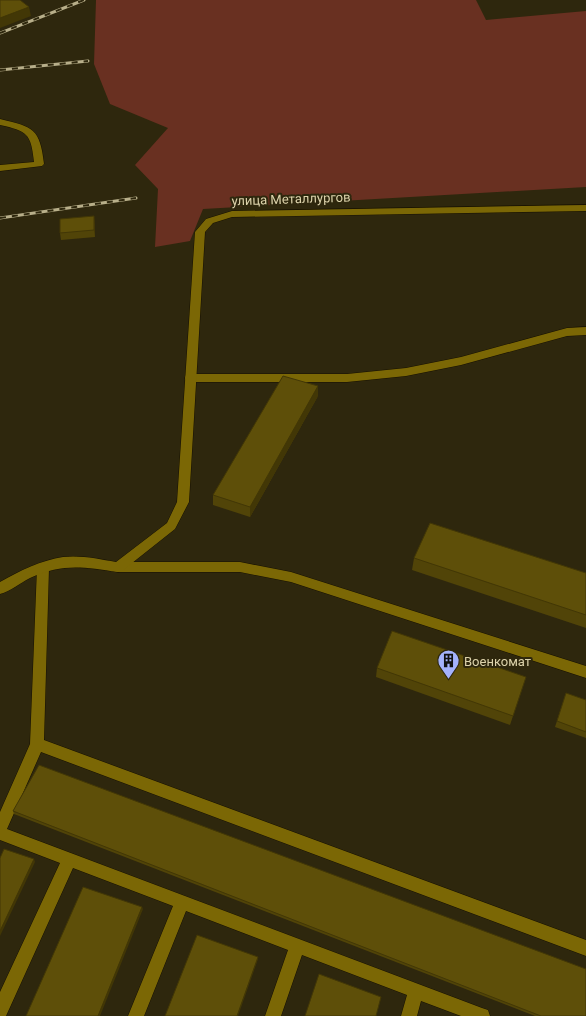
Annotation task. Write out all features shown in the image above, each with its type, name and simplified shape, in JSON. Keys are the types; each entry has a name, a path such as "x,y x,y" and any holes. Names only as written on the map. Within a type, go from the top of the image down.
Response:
{"street":[{"path":"0,122 17,126 32,133 37,144 39,164 0,168"},
{"name":"улица Металлургов","path":"118,567 171,526 183,502 200,232 204,224 213,219 232,214 586,208"},
{"path":"190,378 347,378 406,372 461,361 567,332 586,331"},
{"path":"0,589 10,582 43,568 70,562 118,567 240,567 291,577 586,672"},
{"path":"0,828 37,744 43,568"},
{"path":"37,744 586,948"},
{"path":"0,833 482,1016"},
{"path":"0,1010 69,859"},
{"path":"136,1016 182,902"},
{"path":"273,1016 297,946"},
{"path":"409,1016 416,991"}],"shaded area":[{"path":"96,0 476,0 486,20 586,11 586,187 203,209 190,241 155,247 158,189 135,165 168,128 110,104 94,64"}],"building":[{"path":"0,0 20,0 29,7 0,18"},
{"path":"94,216 94,230 60,233 60,219"},
{"path":"283,376 318,386 250,507 213,495"},
{"path":"430,523 586,573 586,615 414,558"},
{"name":"Военкомат","path":"392,631 526,677 513,716 377,668"},
{"path":"566,693 586,700 586,732 557,721"},
{"path":"39,765 586,969 586,1016 541,1016 13,811"},
{"path":"4,849 34,859 0,931 0,858"},
{"path":"83,887 142,907 98,1016 26,1016"},
{"path":"197,935 258,957 237,1016 165,1016"},
{"path":"319,974 381,997 376,1016 305,1016"}],"railway":[{"path":"0,33 84,0"},
{"path":"0,70 88,61"},
{"path":"0,218 136,198"}],"place":[{"name":"Военкомат","path":"449,680"}]}
